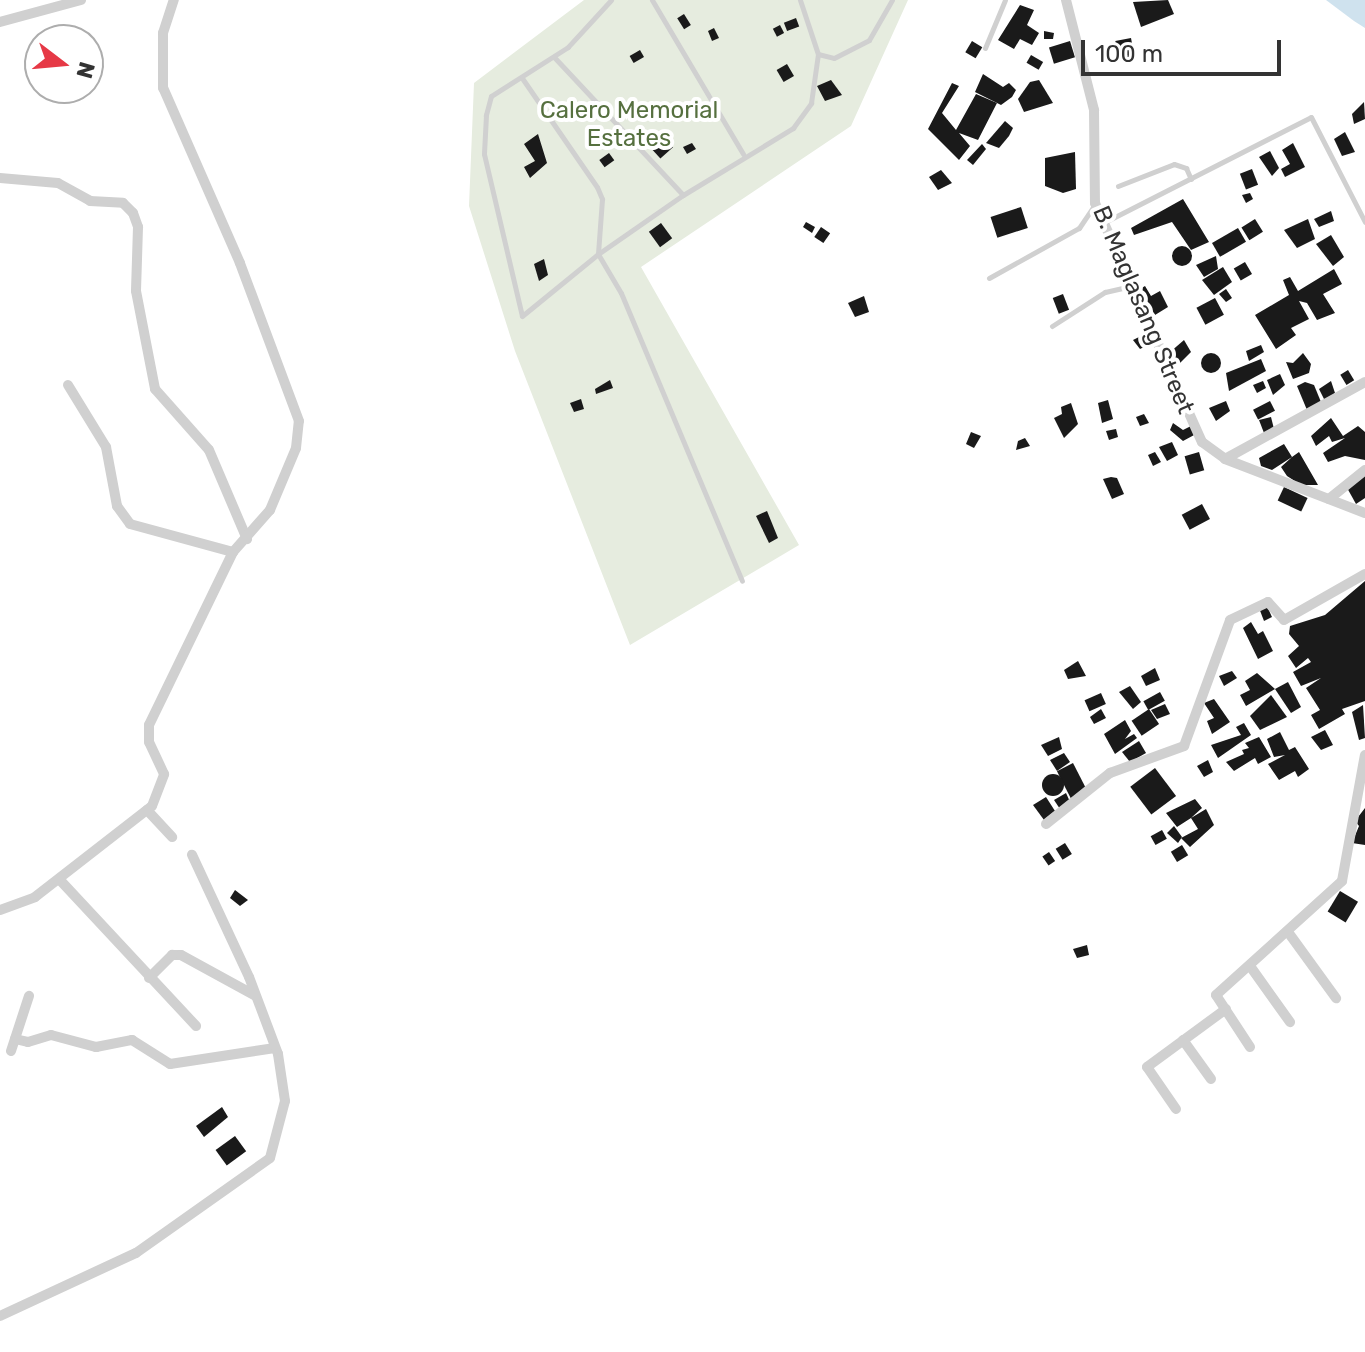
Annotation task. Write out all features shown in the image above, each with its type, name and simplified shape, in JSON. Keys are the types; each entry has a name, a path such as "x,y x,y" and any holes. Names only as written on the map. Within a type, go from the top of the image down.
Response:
{"street":[{"path":"0,22 81,0"},
{"path":"0,910 35,897 59,879 147,810 162,788 164,774 149,742 149,725 233,552 270,510 288,472 299,421 240,263 163,88 163,33 174,0"},
{"name":"B. Maglasang Street","path":"1066,0 1094,110 1095,203 1182,404 1202,442 1225,459 1365,513"},
{"path":"0,178 58,183 90,201 123,203 133,213 138,227 136,291 155,389 209,450 247,539"},
{"path":"1225,459 1365,382"},
{"path":"68,385 106,447 117,506 130,524 233,552"},
{"path":"1329,499 1365,470"},
{"path":"1046,824 1110,773 1184,746 1230,620 1268,602 1284,620 1365,574"},
{"path":"1250,1047 1216,995 1342,881 1365,755"},
{"path":"147,810 172,837"},
{"path":"0,1316 136,1253 270,1158 285,1101 275,1048 256,996 192,855"},
{"path":"59,879 196,1026"},
{"path":"1288,932 1336,998"},
{"path":"149,978 172,955 181,955 256,996"},
{"path":"1250,966 1290,1022"},
{"path":"11,1051 29,996"},
{"path":"1176,1109 1147,1067 1226,1009"},
{"path":"15,1039 28,1042 51,1035 96,1047 132,1040 170,1064 275,1048"},
{"path":"1183,1040 1211,1079"}],"lane":[{"path":"611,0 554,57 491,96 484,154 522,316 598,254 743,154 802,119 811,103 818,54 800,0"},
{"path":"652,0 743,154"},
{"path":"818,54 842,57 856,50 869,40 892,0"},
{"path":"985,48 1005,0"},
{"path":"554,57 683,195"},
{"path":"522,78 597,187 602,199 598,254 621,293 742,581"},
{"path":"1102,223 1311,117 1365,222"},
{"path":"1118,186 1174,164 1186,168 1191,179"},
{"path":"989,278 1079,228 1095,203"},
{"path":"1052,326 1105,292 1133,286"}],"green space":[{"name":"Calero Memorial Estates","path":"584,0 908,0 851,126 641,267 799,545 630,645 515,351 469,206 474,83"}],"water":[{"path":"1326,0 1365,0 1365,28 1354,21"}],"building":[{"path":"1168,0 1174,14 1141,27 1133,2"},
{"path":"1020,5 1034,10 1027,25 1039,33 1032,45 1020,39 1014,49 998,40"},
{"path":"684,14 691,25 684,29 677,18"},
{"path":"796,18 799,26 787,31 784,23"},
{"path":"780,25 784,33 777,37 773,29"},
{"path":"714,28 719,38 712,41 708,31"},
{"path":"1044,31 1054,33 1053,39 1044,39"},
{"path":"1131,38 1135,58 1119,61 1115,41"},
{"path":"972,41 982,47 976,58 965,52"},
{"path":"1070,41 1075,57 1054,64 1049,47"},
{"path":"640,50 644,57 634,63 630,56"},
{"path":"1031,55 1043,62 1039,70 1026,63"},
{"path":"787,64 794,76 784,82 777,70"},
{"path":"983,74 1003,87 1009,83 1016,90 1012,97 1001,105 975,92"},
{"path":"831,80 842,95 825,101 817,86"},
{"path":"1039,80 1053,103 1024,112 1018,99 1030,82"},
{"path":"952,83 959,86 942,113 956,130 976,94 997,103 978,140 959,133 970,146 959,160 928,129"},
{"path":"1364,102 1365,119 1354,124 1352,114"},
{"path":"1005,121 1013,128 999,148 986,143"},
{"path":"1345,132 1355,152 1342,156 1334,139"},
{"path":"538,134 547,163 530,178 524,167 535,161 524,144"},
{"path":"663,136 673,147 660,159 650,147"},
{"path":"692,143 696,149 687,154 683,147"},
{"path":"1293,143 1305,167 1285,177 1281,169 1290,164 1282,150"},
{"path":"982,144 986,149 973,165 967,160"},
{"path":"1270,151 1279,168 1272,176 1259,157"},
{"path":"1075,152 1076,189 1063,193 1045,186 1045,158"},
{"path":"609,153 614,160 605,167 599,160"},
{"path":"1252,169 1258,185 1246,190 1240,174"},
{"path":"941,170 952,183 938,190 929,177"},
{"path":"1250,193 1253,199 1246,203 1242,195"},
{"path":"1183,199 1209,242 1191,250 1172,222 1134,235 1131,228"},
{"path":"1021,207 1028,228 997,238 991,217"},
{"path":"1331,211 1334,221 1319,227 1314,219"},
{"path":"1255,219 1263,232 1249,240 1241,227"},
{"path":"1308,219 1315,239 1297,248 1284,230"},
{"path":"806,222 815,227 812,233 803,227"},
{"path":"661,223 672,238 660,247 649,232"},
{"path":"821,227 830,233 823,243 814,237"},
{"path":"1238,228 1246,242 1220,257 1212,243"},
{"path":"1331,235 1344,257 1333,266 1316,244"},
{"path":"1182,246 1189,249 1192,256 1189,263 1182,266 1175,263 1172,256 1175,249"},
{"path":"1216,256 1218,269 1204,277 1196,265"},
{"path":"544,259 548,275 539,281 534,264"},
{"path":"1245,262 1252,274 1241,281 1234,268"},
{"path":"1223,267 1232,282 1214,295 1202,280"},
{"path":"1334,269 1342,284 1323,294 1335,313 1317,320 1307,303 1299,301 1309,319 1291,328 1296,335 1276,349 1255,315 1289,295 1283,280 1290,277 1298,291"},
{"path":"1145,286 1151,296 1160,291 1168,307 1155,315 1140,289"},
{"path":"1226,289 1232,298 1226,302 1219,294"},
{"path":"1063,294 1069,310 1059,314 1053,298"},
{"path":"864,296 869,312 855,317 848,303"},
{"path":"1215,298 1224,315 1205,325 1196,308"},
{"path":"1143,335 1148,345 1140,349 1133,340"},
{"path":"1184,340 1191,352 1178,365 1169,353"},
{"path":"1261,345 1264,352 1249,361 1246,351"},
{"path":"1211,353 1218,356 1221,363 1218,370 1211,373 1204,370 1201,363 1204,356"},
{"path":"1303,353 1311,364 1309,373 1293,379 1286,362 1293,363"},
{"path":"1261,359 1266,371 1229,391 1226,373"},
{"path":"1348,370 1354,380 1346,385 1340,375"},
{"path":"1280,374 1285,385 1273,395 1267,380"},
{"path":"610,380 613,388 596,394 595,389"},
{"path":"1263,381 1266,388 1257,393 1253,385"},
{"path":"1331,381 1335,393 1325,401 1319,389"},
{"path":"1305,382 1314,385 1321,402 1307,410 1297,386"},
{"path":"581,399 584,409 574,412 570,403"},
{"path":"1108,400 1113,419 1102,423 1098,403"},
{"path":"1226,401 1230,411 1216,421 1209,408"},
{"path":"1270,401 1275,411 1258,419 1253,410"},
{"path":"1071,403 1078,424 1064,438 1054,418 1062,414 1061,407"},
{"path":"1144,414 1149,423 1140,426 1136,417"},
{"path":"1271,417 1274,429 1264,433 1259,420"},
{"path":"1331,418 1343,436 1358,426 1365,432 1365,460 1345,456 1328,462 1323,453 1345,438 1332,442 1329,436 1316,446 1311,436"},
{"path":"1173,423 1183,430 1191,426 1196,434 1183,441 1170,430"},
{"path":"1116,429 1118,437 1109,440 1106,431"},
{"path":"971,432 981,436 974,448 966,444"},
{"path":"1025,438 1030,446 1016,450 1018,441"},
{"path":"1172,442 1178,455 1167,461 1159,447"},
{"path":"1284,444 1292,457 1272,470 1261,466 1259,458"},
{"path":"1155,452 1161,462 1153,466 1148,455"},
{"path":"1199,452 1204,470 1190,474 1185,456"},
{"path":"1299,452 1318,485 1301,485 1287,476 1281,467"},
{"path":"1365,474 1365,498 1356,504 1346,486"},
{"path":"1117,478 1124,494 1112,499 1103,479"},
{"path":"1284,487 1308,498 1301,512 1278,501"},
{"path":"1202,504 1210,519 1190,530 1182,515"},
{"path":"767,511 778,538 769,543 756,516"},
{"path":"1365,581 1365,701 1342,709 1345,714 1319,729 1311,715 1320,710 1306,688 1321,678 1301,686 1293,672 1311,662 1308,658 1296,668 1288,656 1299,646 1289,634 1290,626 1325,615"},
{"path":"1266,604 1272,617 1264,621 1259,608"},
{"path":"1251,622 1258,634 1263,631 1273,651 1258,659 1243,628"},
{"path":"1078,661 1086,676 1068,679 1064,670"},
{"path":"1155,668 1160,680 1146,686 1141,676"},
{"path":"1232,671 1237,678 1224,686 1219,676"},
{"path":"1257,673 1275,689 1246,706 1240,695 1250,690 1245,681"},
{"path":"1288,682 1301,707 1291,713 1275,689"},
{"path":"1130,686 1141,702 1133,709 1119,692"},
{"path":"1160,692 1165,701 1148,710 1143,701"},
{"path":"1101,693 1106,704 1089,711 1085,700"},
{"path":"1271,695 1287,717 1260,730 1250,716"},
{"path":"1214,699 1230,722 1212,734 1207,721 1214,718 1204,703"},
{"path":"1165,704 1170,714 1157,719 1151,710"},
{"path":"1363,705 1365,738 1359,740 1352,712"},
{"path":"1101,709 1106,718 1094,724 1090,717"},
{"path":"1149,709 1159,724 1142,736 1132,721"},
{"path":"1125,720 1131,731 1125,739 1134,734 1137,738 1115,754 1104,734"},
{"path":"1244,723 1251,735 1218,758 1211,745 1241,735 1236,727"},
{"path":"1325,730 1333,745 1321,750 1311,737"},
{"path":"1280,732 1289,750 1295,747 1309,769 1298,777 1295,771 1279,780 1268,764 1285,755 1274,757 1267,739"},
{"path":"1059,737 1062,749 1048,756 1041,745"},
{"path":"1259,737 1271,757 1258,764 1255,758 1234,771 1226,762 1244,754 1242,750 1249,748 1245,743"},
{"path":"1139,741 1146,753 1130,762 1122,752"},
{"path":"1064,753 1070,762 1057,771 1050,760"},
{"path":"1208,760 1213,772 1204,777 1197,766"},
{"path":"1073,763 1087,791 1071,799 1057,771"},
{"path":"1155,768 1176,796 1151,815 1130,787"},
{"path":"1053,774 1061,777 1064,785 1061,793 1053,796 1045,793 1042,785 1045,777"},
{"path":"1066,793 1071,804 1060,809 1054,800"},
{"path":"1046,797 1055,811 1044,820 1033,805"},
{"path":"1195,799 1202,808 1177,827 1166,813"},
{"path":"1365,808 1365,845 1352,843 1359,826 1355,821"},
{"path":"1206,809 1214,825 1190,847 1181,838 1198,829 1191,818"},
{"path":"1174,826 1182,837 1178,843 1167,833"},
{"path":"1162,830 1167,839 1155,845 1151,836"},
{"path":"1065,843 1072,854 1063,860 1056,849"},
{"path":"1182,845 1188,855 1177,862 1171,852"},
{"path":"1049,852 1055,861 1049,866 1042,856"},
{"path":"235,890 248,900 240,906 230,898"},
{"path":"1340,891 1358,902 1346,922 1328,912"},
{"path":"1087,945 1089,955 1077,958 1073,949"},
{"path":"222,1107 228,1117 204,1137 196,1126"},
{"path":"235,1136 246,1151 227,1165 216,1150"}]}
